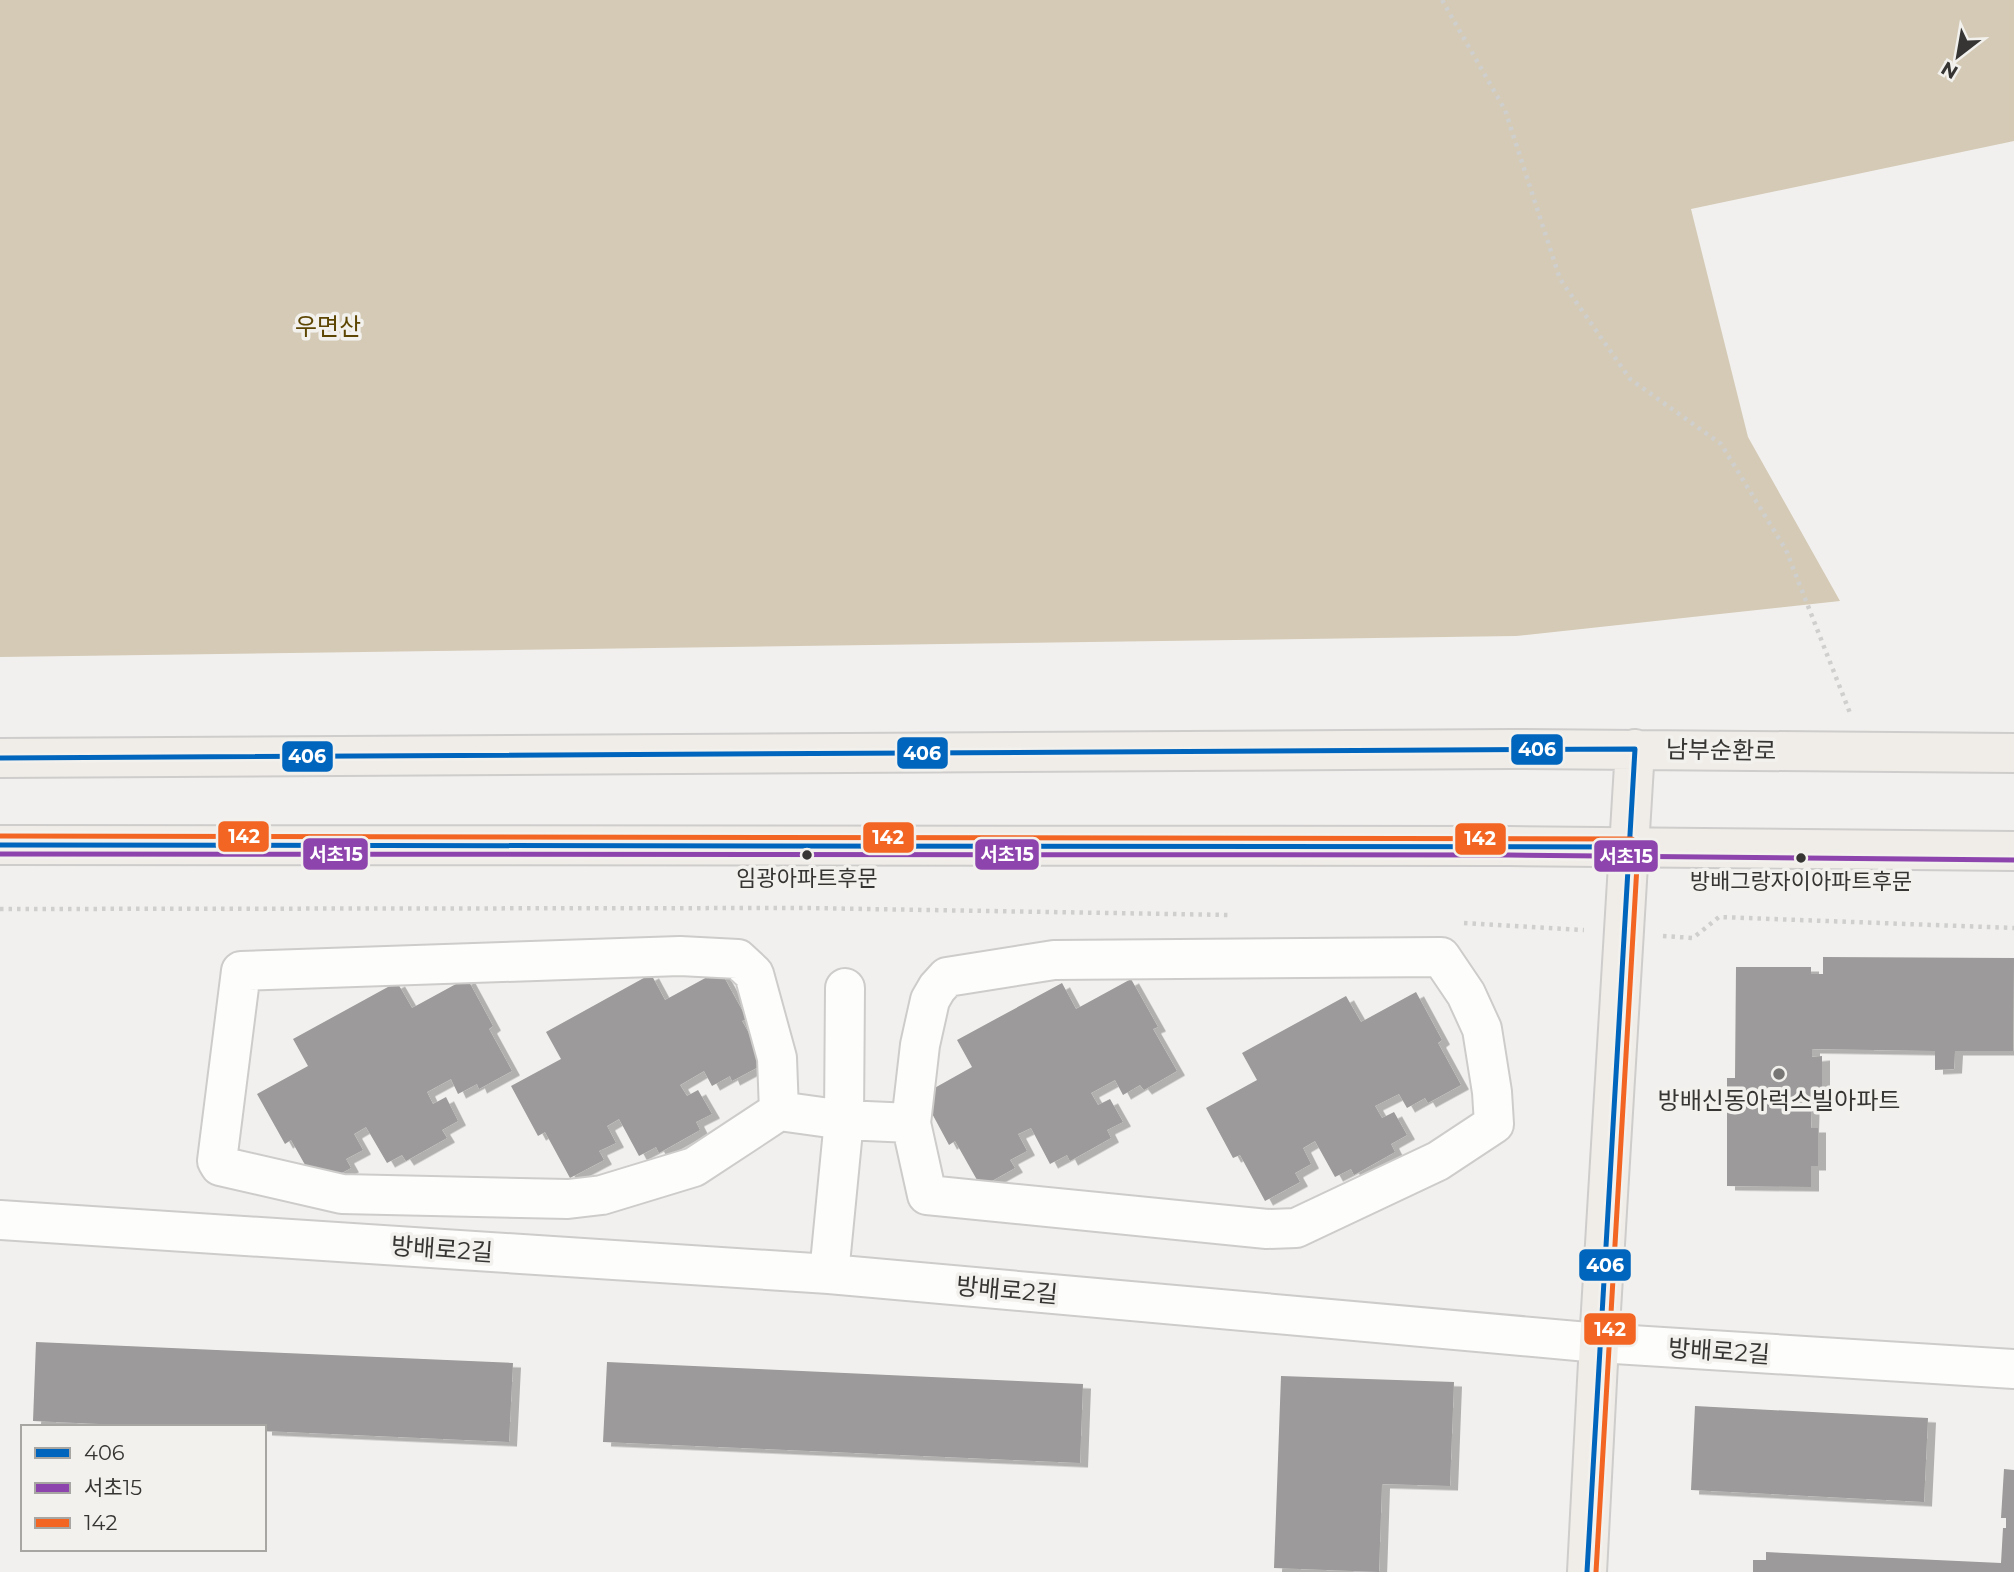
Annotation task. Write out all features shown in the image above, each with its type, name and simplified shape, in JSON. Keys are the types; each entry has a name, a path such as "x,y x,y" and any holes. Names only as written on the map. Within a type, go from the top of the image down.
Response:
{"main road":[{"name":"남부순환로","path":"0,758 1635,749 2014,753"},
{"path":"1587,1572 1635,749"},
{"path":"0,845 2014,850"}],"street":[{"path":"779,1111 776,1058 754,974 738,959 680,956 242,971 217,1161 220,1166 342,1194 568,1199 602,1195 694,1167 779,1111 844,1120 911,1124"},
{"path":"1441,957 1466,994 1482,1029 1494,1124 1438,1161 1296,1228 1267,1228 928,1195 911,1124 920,1045 930,1000 947,977 1054,960 1441,957"},
{"path":"829,1274 844,1120 845,988"},
{"name":"방배로2길","path":"0,1220 829,1274 1599,1343 2014,1369"}],"path":[{"path":"1442,0 1505,110 1560,279 1630,379 1721,444 1786,550 1849,708 1859,752"},
{"path":"0,909 807,908 1242,916"},
{"path":"1693,938 1719,917 2014,928"},
{"path":"1452,922 1508,924"}],"green space":[{"name":"우면산","path":"0,0 2014,0 2014,141 1691,209 1748,437 1840,601 1516,636 0,657"}],"building":[{"name":"방배신동아럭스빌아파트","path":"1823,957 2014,958 2013,1051 1955,1051 1954,1069 1935,1070 1935,1051 1812,1049 1812,1057 1822,1056 1822,1093 1812,1093 1811,1128 1818,1128 1818,1166 1811,1166 1811,1187 1727,1186 1727,1078 1735,1078 1736,967 1811,967 1811,974 1823,974"},
{"path":"720,970 747,1019 742,1021 766,1063 732,1081 730,1076 712,1086 704,1071 680,1085 687,1096 698,1090 712,1114 696,1122 700,1130 659,1153 656,1147 639,1156 619,1119 607,1126 616,1143 599,1151 604,1160 570,1178 545,1132 538,1136 511,1086 561,1059 546,1032 651,974 665,1000"},
{"path":"467,978 493,1026 489,1029 512,1071 479,1089 477,1084 458,1094 451,1079 427,1092 433,1104 446,1097 458,1121 442,1130 447,1138 406,1161 402,1155 387,1163 366,1127 354,1134 363,1150 346,1159 351,1168 317,1186 291,1140 285,1144 257,1094 308,1066 293,1039 397,982 412,1008"},
{"path":"1131,979 1158,1027 1153,1029 1177,1071 1144,1090 1140,1085 1123,1095 1115,1080 1091,1093 1098,1105 1110,1099 1123,1122 1107,1130 1111,1138 1070,1161 1067,1155 1050,1164 1031,1128 1018,1134 1027,1151 1010,1160 1015,1168 981,1187 955,1141 949,1145 922,1095 972,1067 957,1040 1062,983 1076,1009"},
{"path":"1416,992 1442,1040 1438,1043 1461,1085 1428,1103 1425,1098 1407,1108 1399,1094 1375,1106 1382,1118 1394,1112 1407,1135 1391,1144 1395,1152 1354,1175 1351,1169 1335,1177 1315,1141 1303,1148 1311,1164 1295,1173 1300,1182 1265,1201 1240,1155 1233,1158 1206,1108 1257,1080 1242,1053 1346,996 1361,1022"},
{"path":"36,1342 513,1363 509,1442 266,1431 266,1425 122,1425 33,1421"},
{"path":"607,1362 1083,1384 1080,1463 603,1442"},
{"path":"1281,1376 1454,1382 1450,1486 1382,1484 1379,1572 1274,1568"},
{"path":"1695,1406 1928,1418 1924,1502 1691,1490"},
{"path":"2004,1469 2014,1470 2014,1572 1753,1572 1753,1560 1766,1560 1766,1552 2001,1563 2003,1528 2006,1528 2006,1518 2001,1518"}],"transit line":[{"name":"406","path":"0,758 1635,749 1587,1572"},
{"name":"142","path":"0,836 1632,839 1638,848 1596,1572"},
{"name":"406","path":"0,845 1629,847"},
{"name":"서초15","path":"0,854 1509,855 2014,860"}],"place":[{"name":"임광아파트후문","path":"807,855"},
{"name":"방배그랑자이아파트후문","path":"1801,858"},
{"name":"방배신동아럭스빌아파트","path":"1779,1074"}]}
